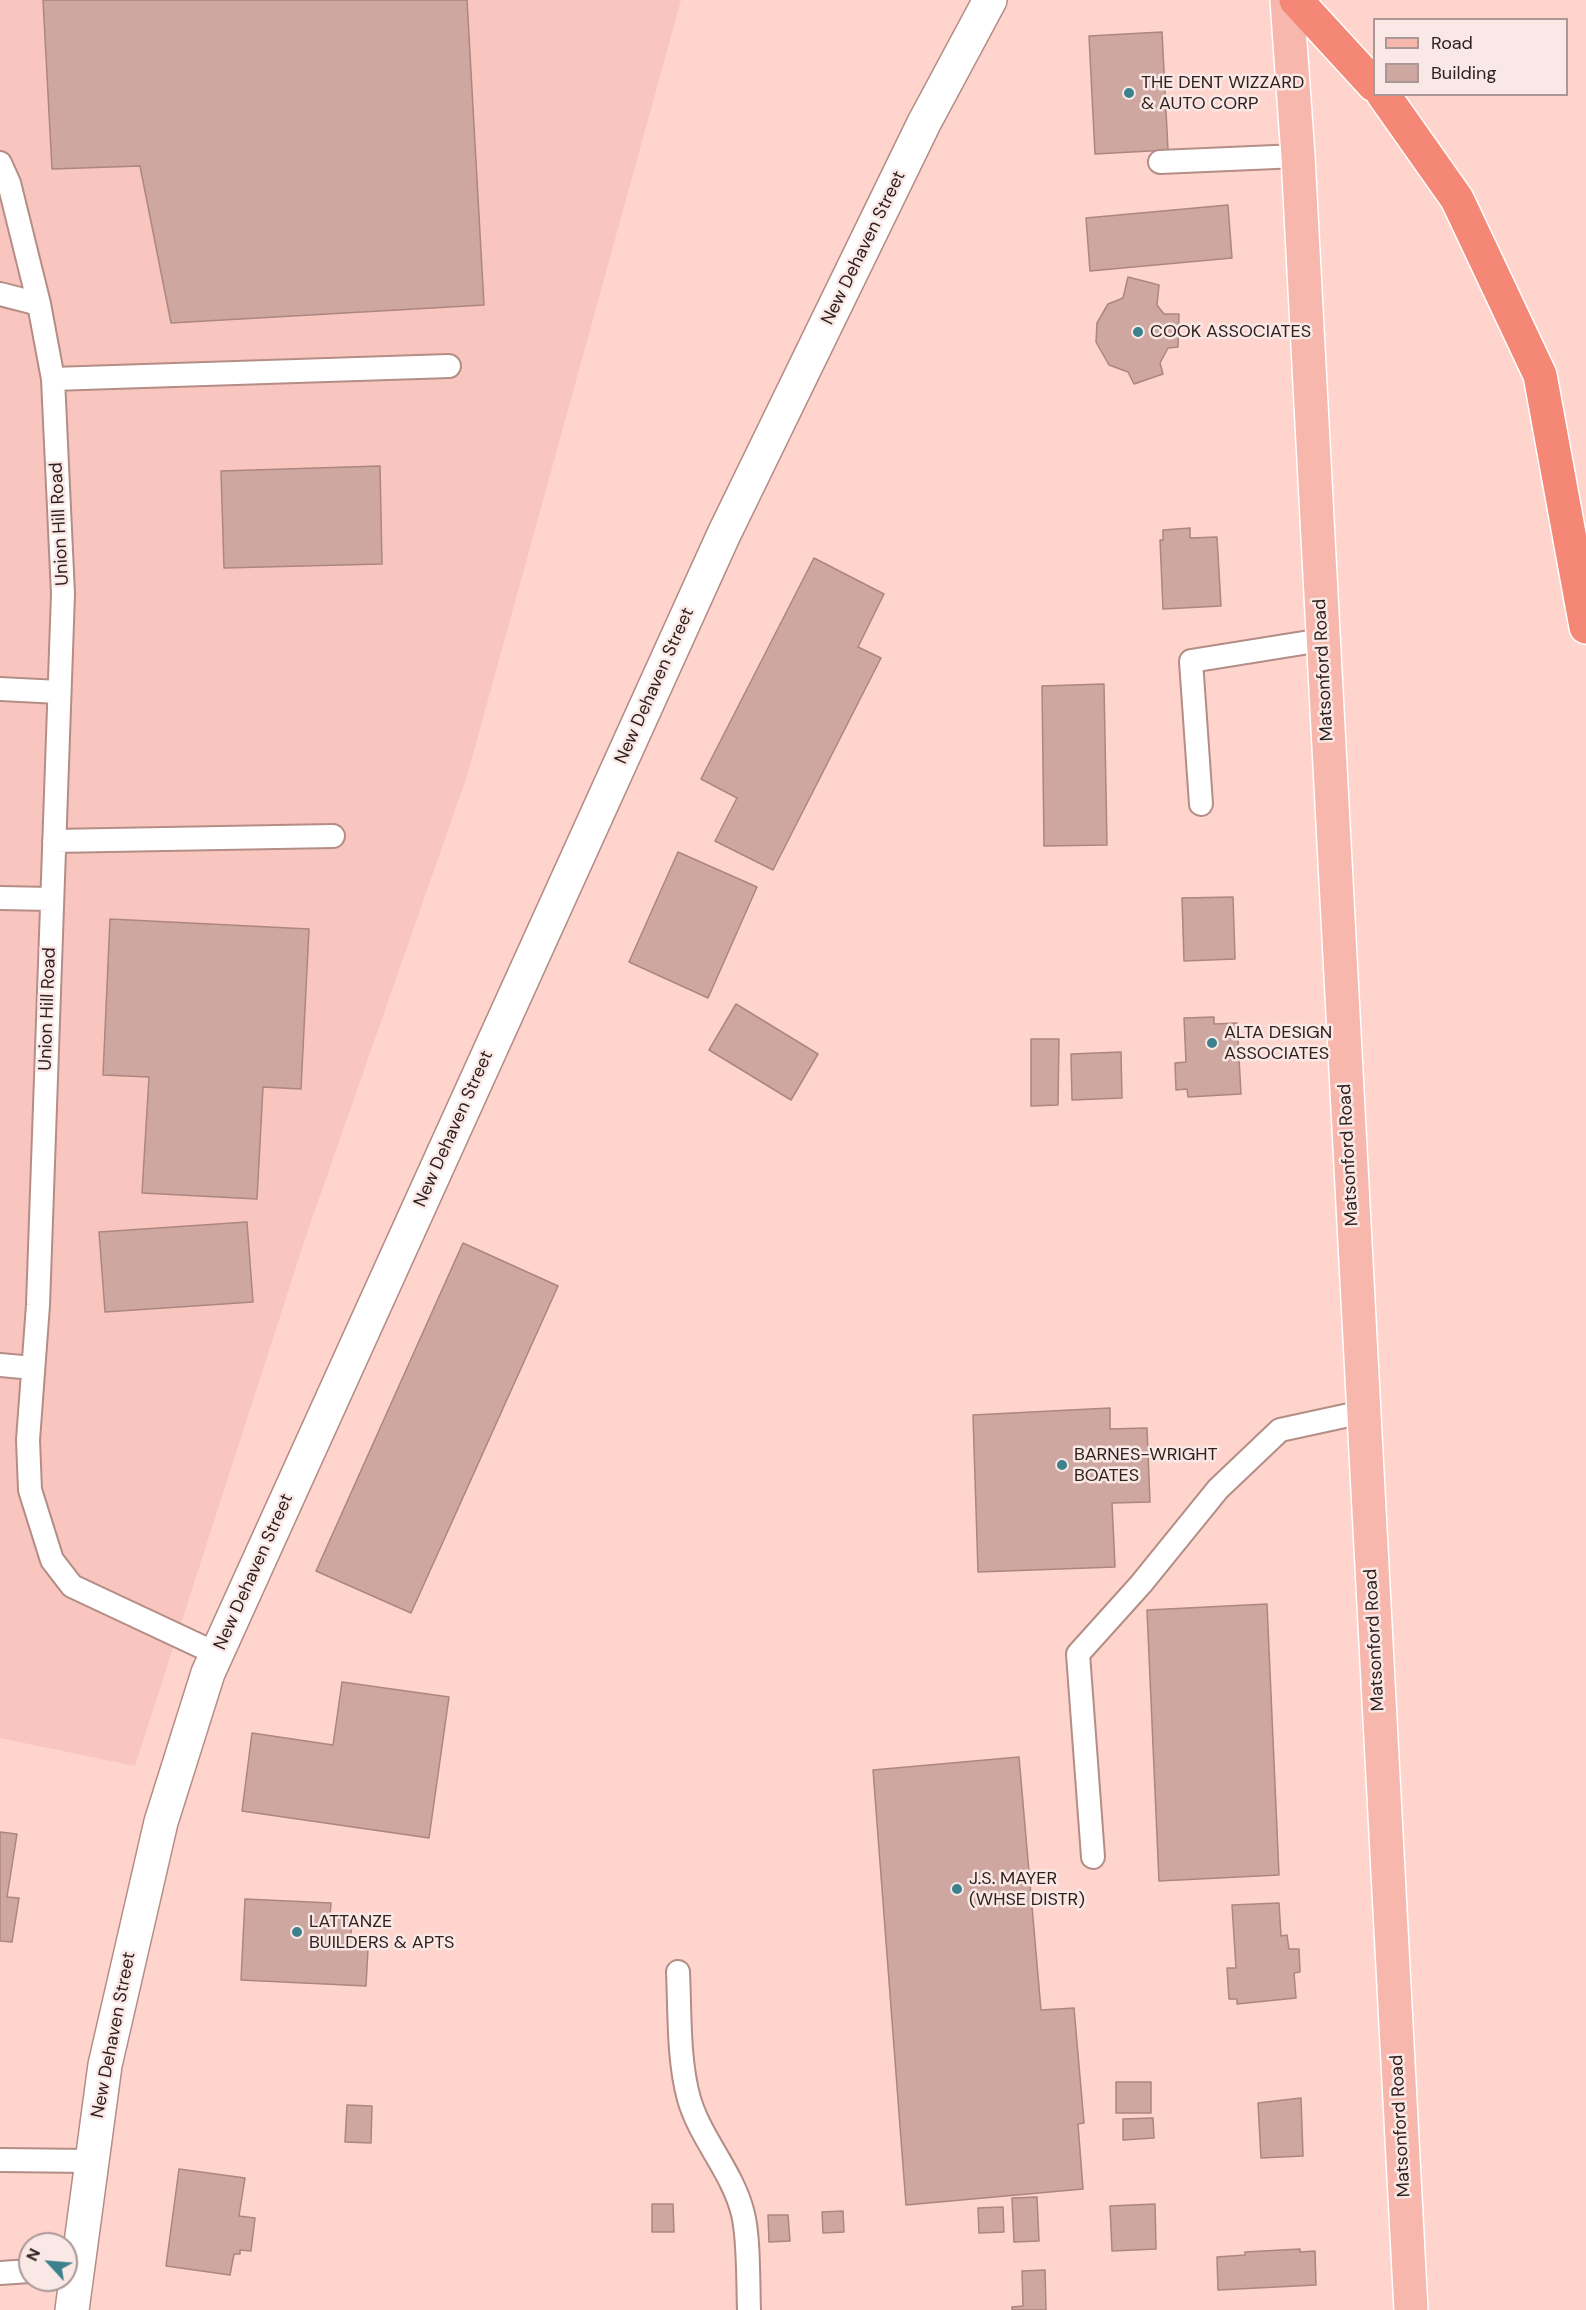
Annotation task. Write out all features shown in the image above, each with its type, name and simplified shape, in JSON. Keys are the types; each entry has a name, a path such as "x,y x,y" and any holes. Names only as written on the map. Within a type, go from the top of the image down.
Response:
{"highway":[{"path":"1296,0 1373,84"},
{"path":"1383,96 1461,209 1540,375 1586,627"},
{"path":"1553,445 1586,566"}],"main road":[{"name":"Matsonford Road","path":"1287,0 1298,156 1410,2310"}],"street":[{"name":"New Dehaven Street","path":"78,2232 105,2065 161,1822 208,1673 724,534 924,123 990,0"},
{"name":"New Dehaven Street","path":"72,2292 72,2310"}],"lane":[{"path":"1160,162 1298,156"},
{"name":"Union Hill Road","path":"0,162 9,183 39,304 53,379 63,594 33,1368 28,1440 30,1490 52,1560 72,1586 216,1654"},
{"path":"0,294 39,304"},
{"path":"53,379 449,366"},
{"path":"1201,804 1191,661 1322,640"},
{"path":"0,689 59,692"},
{"path":"54,841 333,836"},
{"path":"0,898 52,899"},
{"path":"0,1365 33,1368"},
{"path":"1093,1857 1078,1654 1141,1584 1218,1489 1280,1430 1363,1412"},
{"path":"678,1972 683,2059 689,2098 705,2140 729,2177 743,2215 749,2310"},
{"path":"0,2160 91,2161"},
{"path":"0,2273 18,2272"}],"shaded area":[{"path":"0,0 681,0 467,776 307,1233 135,1766 0,1738"}],"building":[{"path":"43,0 467,0 484,305 171,323 140,166 52,169"},
{"name":"THE DENT WIZZARD & AUTO CORP","path":"1162,32 1168,150 1095,154 1089,36"},
{"path":"1228,205 1232,258 1090,271 1086,218"},
{"name":"COOK ASSOCIATES","path":"1128,277 1159,285 1157,305 1164,314 1179,314 1178,347 1168,348 1160,363 1163,374 1134,384 1128,372 1109,365 1096,342 1097,323 1108,304 1123,298"},
{"path":"380,466 382,564 224,568 221,471"},
{"path":"1190,528 1190,538 1217,537 1221,606 1163,609 1160,540 1163,540 1163,530"},
{"path":"814,558 884,594 858,647 881,658 773,870 715,841 737,798 701,779"},
{"path":"1104,684 1107,845 1044,846 1042,686"},
{"path":"678,852 757,887 708,998 629,962"},
{"path":"1233,897 1235,959 1184,961 1182,898"},
{"path":"110,919 309,929 301,1089 263,1087 257,1199 142,1193 149,1077 103,1075"},
{"path":"736,1004 818,1054 791,1100 709,1050"},
{"name":"ALTA DESIGN ASSOCIATES","path":"1214,1017 1214,1024 1237,1023 1241,1094 1188,1097 1187,1089 1176,1090 1175,1063 1186,1062 1184,1018"},
{"path":"1031,1039 1059,1039 1058,1105 1031,1106"},
{"path":"1121,1052 1122,1098 1072,1100 1071,1054"},
{"path":"247,1222 253,1302 105,1312 99,1232"},
{"path":"463,1243 558,1286 411,1613 316,1571"},
{"name":"BARNES-WRIGHT BOATES","path":"1110,1408 1110,1429 1147,1428 1150,1502 1112,1503 1115,1567 978,1572 973,1415"},
{"path":"1267,1604 1279,1875 1159,1881 1147,1610"},
{"path":"342,1682 449,1697 429,1838 242,1811 252,1733 333,1745"},
{"name":"J.S. MAYER (WHSE DISTR)","path":"1019,1757 1041,2010 1074,2008 1084,2123 1078,2124 1083,2189 906,2205 873,1770"},
{"path":"0,1832 17,1834 7,1897 19,1898 12,1942 0,1941"},
{"name":"LATTANZE BUILDERS & APTS","path":"245,1899 331,1903 330,1915 352,1916 350,1948 368,1949 366,1986 241,1980"},
{"path":"1279,1903 1281,1936 1287,1935 1289,1949 1299,1949 1300,1972 1294,1973 1296,1998 1237,2004 1237,1999 1229,1999 1227,1968 1236,1968 1232,1905"},
{"path":"1116,2082 1151,2082 1151,2113 1116,2113"},
{"path":"1301,2098 1303,2156 1261,2158 1258,2103"},
{"path":"347,2105 372,2106 371,2143 345,2142"},
{"path":"1153,2118 1154,2138 1123,2140 1123,2119"},
{"path":"179,2169 245,2178 239,2216 255,2218 251,2251 240,2250 240,2254 234,2254 230,2275 166,2266"},
{"path":"1037,2197 1039,2241 1014,2242 1012,2198"},
{"path":"652,2204 673,2204 674,2232 652,2232"},
{"path":"1155,2204 1156,2249 1112,2251 1110,2206"},
{"path":"1003,2207 1004,2232 979,2233 978,2208"},
{"path":"843,2211 844,2232 823,2233 822,2212"},
{"path":"768,2215 788,2215 790,2241 769,2242"},
{"path":"1300,2249 1300,2252 1315,2251 1316,2285 1218,2290 1217,2257 1245,2255 1245,2252"},
{"path":"1045,2270 1046,2310 1012,2310 1012,2307 1023,2306 1022,2271"}],"place":[{"name":"THE DENT WIZZARD & AUTO CORP","path":"1129,93"},
{"name":"COOK ASSOCIATES","path":"1138,332"},
{"name":"ALTA DESIGN ASSOCIATES","path":"1212,1043"},
{"name":"BARNES-WRIGHT BOATES","path":"1062,1465"},
{"name":"J.S. MAYER (WHSE DISTR)","path":"957,1889"},
{"name":"LATTANZE BUILDERS & APTS","path":"297,1932"}]}
